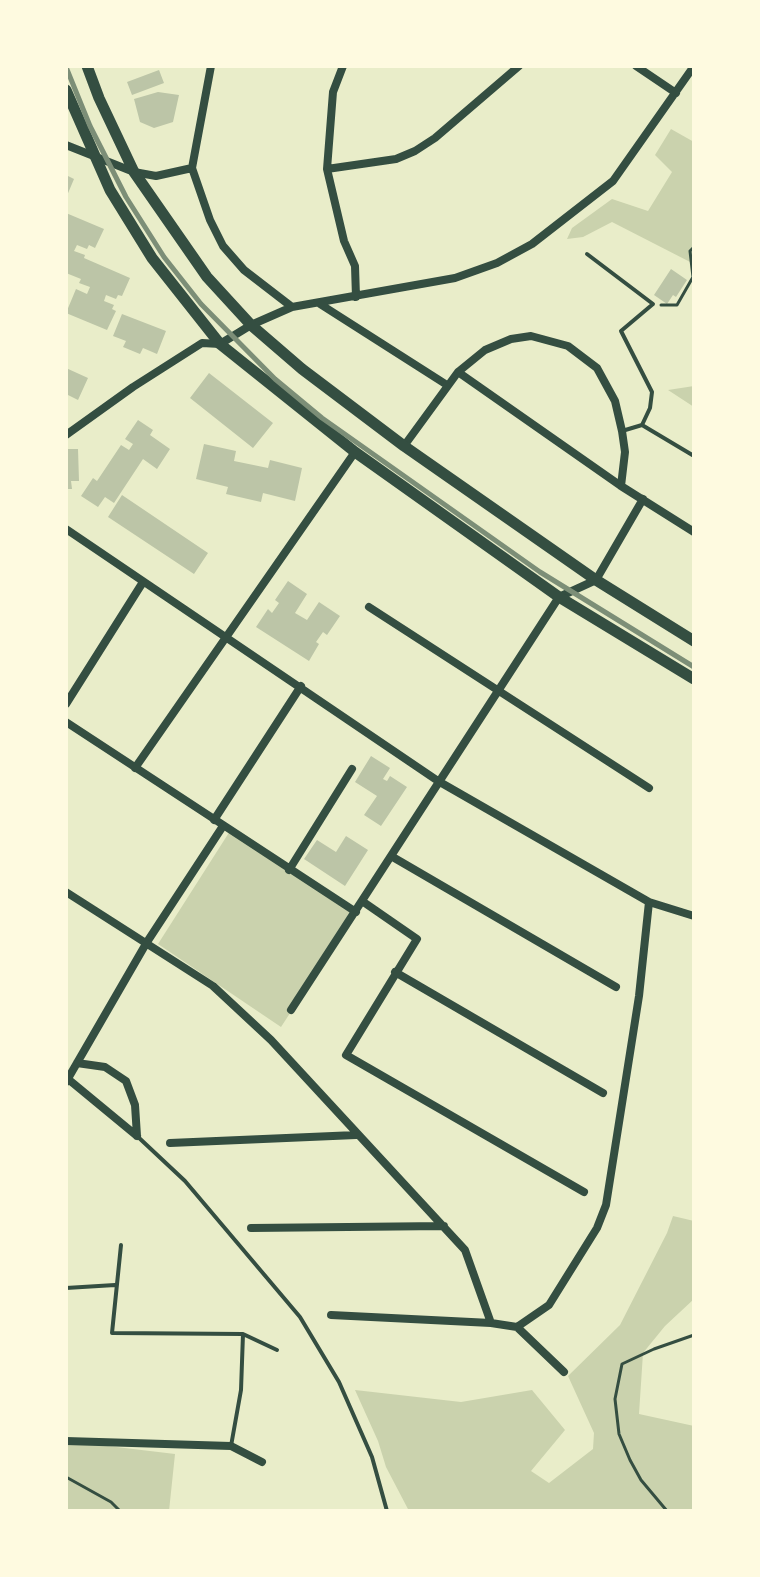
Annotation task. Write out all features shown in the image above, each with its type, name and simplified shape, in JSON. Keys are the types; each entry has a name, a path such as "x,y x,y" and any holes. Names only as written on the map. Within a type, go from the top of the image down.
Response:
{"main road":[{"path":"87,66 134,172 207,277 251,325 302,369 404,446 596,580 694,641"},
{"path":"66,90 110,190 152,258 220,344 355,452 559,597 694,679"}],"street":[{"path":"211,66 192,168 210,220 223,246 244,270 292,307"},
{"path":"343,66 333,92 327,169 344,241 355,266 356,297"},
{"path":"327,169 396,159 415,151 435,138 519,66"},
{"path":"636,66 676,93"},
{"path":"66,435 202,343 220,344 251,325 292,307 455,278 497,263 532,244 613,181 694,66"},
{"path":"66,145 134,172 156,176 192,168"},
{"path":"319,304 447,385"},
{"path":"404,446 458,372 485,350 511,339 531,336 568,346 597,368 615,401 622,431 625,452 621,486"},
{"path":"458,372 621,486 694,532"},
{"path":"135,768 355,452"},
{"path":"291,1010 559,597 596,580 643,499"},
{"path":"66,529 438,781 649,902 694,916"},
{"path":"66,704 143,582"},
{"path":"369,607 649,788"},
{"path":"214,820 301,686"},
{"path":"66,722 356,912"},
{"path":"289,870 352,769"},
{"path":"137,1136 67,1081 147,942 223,826"},
{"path":"391,856 616,987"},
{"path":"66,892 213,986 271,1040 465,1250 491,1323"},
{"path":"362,901 417,939 346,1055 584,1192"},
{"path":"517,1327 549,1305 597,1228 606,1205 639,996 649,902"},
{"path":"395,972 603,1093"},
{"path":"77,1063 105,1067 126,1081 135,1105 137,1136"},
{"path":"170,1143 356,1135"},
{"path":"251,1228 444,1226"},
{"path":"331,1315 517,1327 564,1372"},
{"path":"66,1441 231,1446 262,1462"}],"lane":[{"path":"587,254 653,304 621,331 652,392 650,408 642,425"},
{"path":"622,431 642,425 694,456"},
{"path":"137,1136 185,1181 300,1317 339,1382 372,1457 387,1511"},
{"path":"121,1245 112,1333 243,1334 277,1350"},
{"path":"66,1288 116,1285"},
{"path":"231,1446 241,1390 243,1334"}],"path":[{"path":"653,304 677,305 693,277 690,251 694,247"},
{"path":"667,1511 641,1480 630,1460 619,1434 615,1399 622,1364 694,1335"},
{"path":"66,1477 111,1502 120,1511"}],"green space":[{"path":"671,129 694,142 694,264 612,222 583,237 567,239 572,228 612,199 648,211 672,172 655,155"},
{"path":"694,386 694,407 668,390"},
{"path":"230,831 356,912 281,1027 158,944"},
{"path":"673,1216 694,1221 694,1299 665,1326 643,1353 639,1414 694,1426 694,1511 409,1511 386,1467 355,1390 461,1402 532,1390 565,1430 531,1471 549,1483 593,1449 594,1433 568,1376 620,1325"},
{"path":"66,1441 175,1454 169,1511 66,1511"}],"building":[{"path":"159,70 164,83 132,95 127,82"},
{"path":"158,92 179,95 173,122 154,128 140,122 134,99"},
{"path":"66,175 74,179 66,198"},
{"path":"66,213 104,229 95,248 77,245 74,251 130,278 122,296 118,295 116,299 106,295 104,301 114,305 112,309 116,311 107,330 66,313 76,289 87,294 90,287 66,273"},
{"path":"671,269 687,280 676,297 673,295 667,304 654,295"},
{"path":"122,314 166,331 157,354 143,348 140,354 123,347 126,341 113,336"},
{"path":"66,368 88,378 78,400 66,394"},
{"path":"209,373 273,423 253,448 190,398"},
{"path":"138,420 153,430 150,435 170,449 157,469 143,459 114,503 105,497 98,507 81,496 93,478 97,481 121,445 129,450 133,444 125,439"},
{"path":"204,444 236,451 234,461 268,468 270,460 302,468 295,501 263,493 261,502 226,494 228,487 196,479"},
{"path":"66,449 78,449 79,481 71,481 72,489 66,489"},
{"path":"122,495 208,553 194,574 108,517"},
{"path":"288,581 307,594 295,613 307,620 319,602 340,616 327,635 323,632 316,642 319,644 309,661 256,627 268,609 272,613 279,603 275,600"},
{"path":"371,756 390,768 383,779 387,781 390,776 407,787 381,826 364,815 377,796 355,782"},
{"path":"346,836 368,850 345,886 304,859 317,840 336,852"}],"railway":[{"path":"66,67 90,126 126,197 164,257 201,304 275,379 322,418 540,572 694,667"}]}
